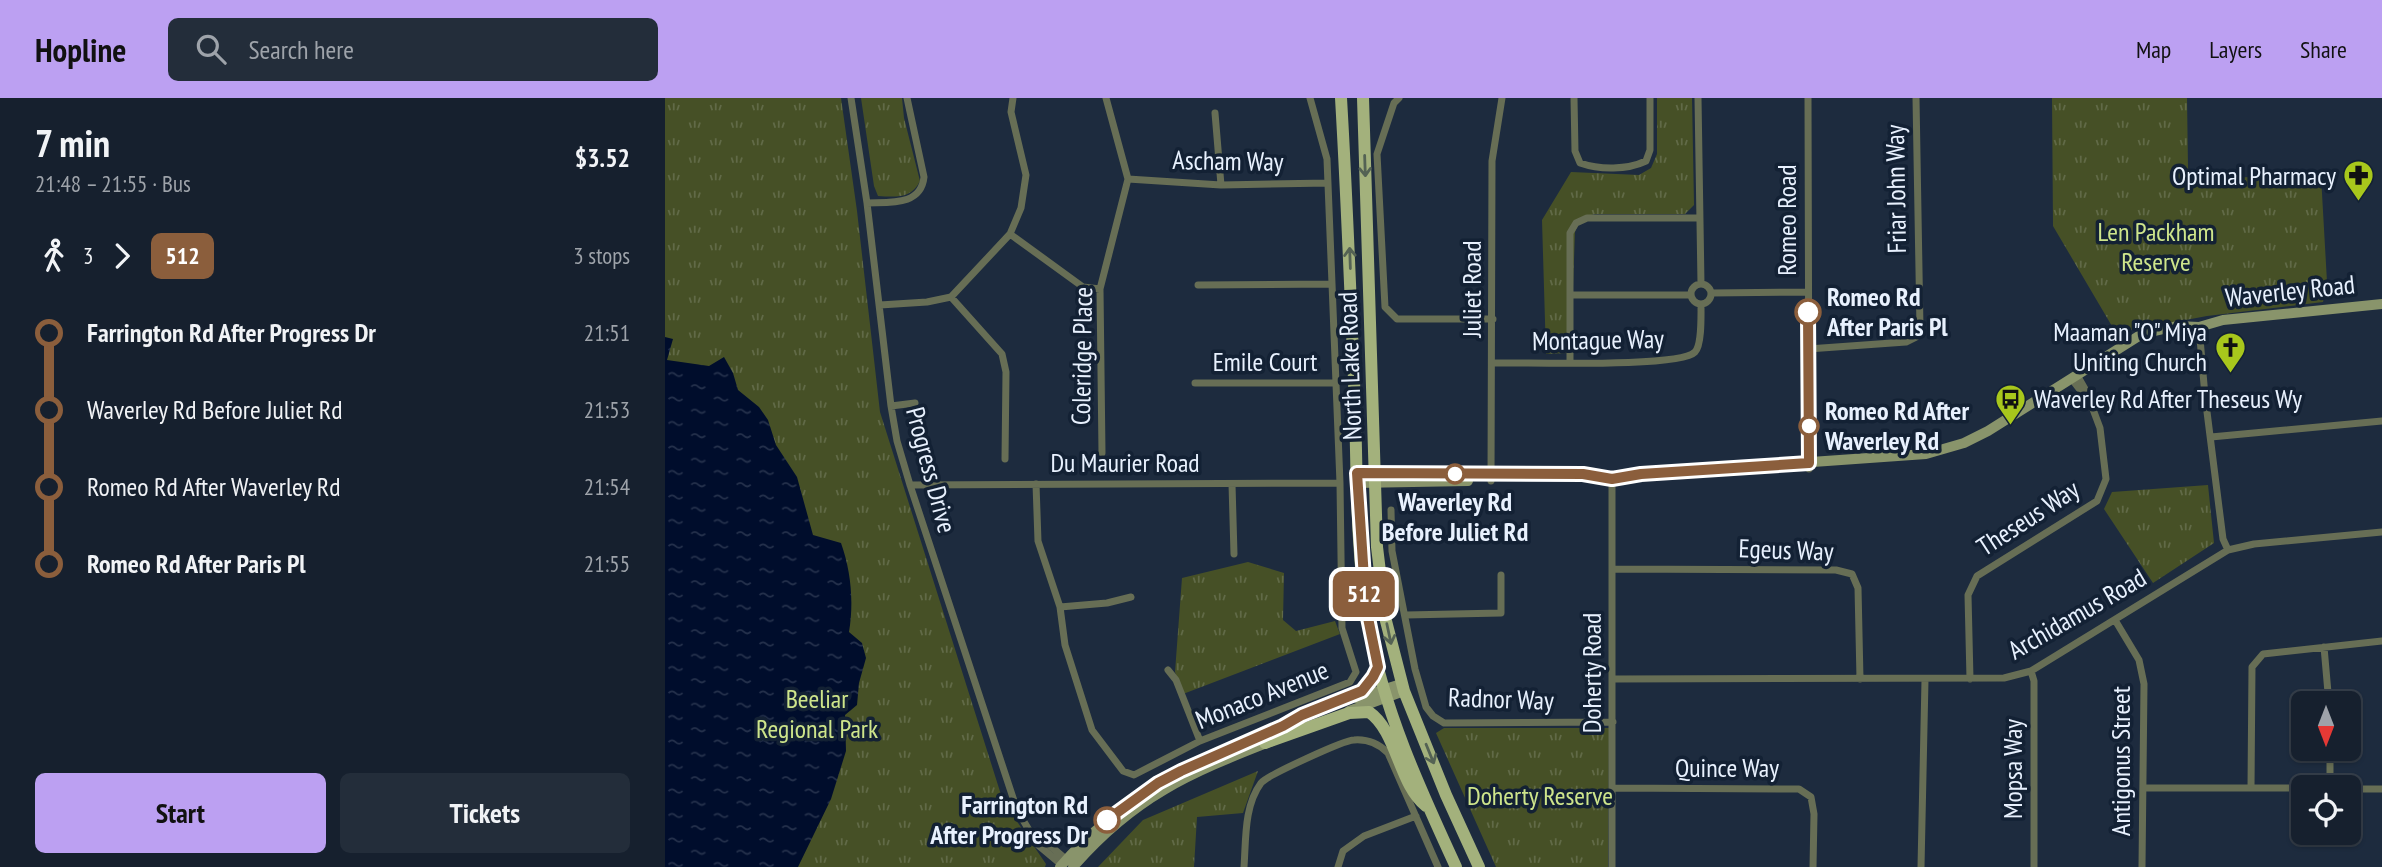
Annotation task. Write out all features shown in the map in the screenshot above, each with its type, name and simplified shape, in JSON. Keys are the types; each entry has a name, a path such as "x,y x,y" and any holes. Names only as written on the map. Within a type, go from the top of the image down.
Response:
{"main road":[{"name":"North Lake Road","path":"1341,98 1357,478 1366,608 1384,693 1429,808 1456,867"},
{"name":"North Lake Road","path":"1363,98 1379,568 1386,621 1403,687 1446,795 1479,867"},
{"path":"1283,726 1302,715 1362,691 1378,667"},
{"path":"1265,744 1349,713 1369,712 1381,724 1415,796 1429,808"}],"street":[{"name":"Progress Drive","path":"851,98 897,441 1013,799 1022,821 1038,845 1066,865"},
{"path":"867,203 905,201 922,190 925,177 907,98"},
{"path":"880,305 927,302 951,297 1010,234 1021,208 1026,175 1011,112 1013,98"},
{"path":"1105,98 1128,179"},
{"name":"Monaco Avenue","path":"1036,484 1038,541 1059,607 1065,645 1092,730 1123,771 1134,775 1200,741 1350,682 1356,672 1342,628 1340,483 1327,159 1310,98"},
{"path":"1399,98 1394,103 1377,154 1385,307 1397,319 1493,319"},
{"path":"1493,98 1502,99"},
{"path":"1574,98 1575,151 1580,163 1592,167 1634,167 1646,162 1650,150 1650,98"},
{"path":"1698,98 1701,284"},
{"name":"Romeo Road","path":"1808,98 1809,466"},
{"name":"Friar John Way","path":"1808,348 1906,342 1916,337 1920,328 1916,98"},
{"name":"Juliet Road","path":"1491,478 1492,161 1502,99"},
{"path":"1215,113 1221,185"},
{"name":"Ascham Way","path":"1128,179 1221,185 1328,183"},
{"name":"Coleridge Place","path":"1102,453 1100,289 1128,179"},
{"path":"1570,362 1570,233 1576,223 1587,218 1700,218"},
{"path":"1010,234 1083,287 1100,289"},
{"path":"1198,285 1332,284"},
{"path":"1701,284 1707,286 1711,293 1709,301 1701,304 1695,303 1691,295 1693,287 1701,284"},
{"path":"1711,293 1808,292"},
{"path":"1570,295 1691,295"},
{"path":"951,297 1002,354 1006,372 1005,459"},
{"name":"Montague Way","path":"1493,363 1656,360 1689,356 1699,345 1701,304"},
{"name":"Waverley Road","path":"2199,330 2223,320 2382,304"},
{"name":"Waverley Road","path":"1357,478 1491,478 1583,474 1612,482 1809,466 1896,463 1949,454 1998,431 2076,379 2149,338 2178,330 2382,310"},
{"path":"2199,330 2223,539 2228,550"},
{"name":"Theseus Way","path":"1970,679 1968,595 1977,576 2097,500 2106,479 2100,428 2085,389 2076,379"},
{"name":"Emile Court","path":"1195,383 1335,383"},
{"path":"891,406 915,403"},
{"path":"2211,437 2382,421"},
{"name":"Doherty Road","path":"1612,482 1612,867"},
{"name":"Du Maurier Road","path":"910,485 1340,483"},
{"path":"1233,484 1234,554"},
{"name":"Radnor Way","path":"1391,510 1392,551 1415,669 1426,707 1433,716 1444,723 1612,722"},
{"name":"Archidamus Road","path":"1613,679 2004,678 2031,671 2228,550 2254,544 2382,532"},
{"name":"Egeus Way","path":"1612,569 1836,570 1851,574 1858,588 1860,679"},
{"path":"1406,615 1501,613 1501,575"},
{"path":"1059,607 1107,603 1131,597"},
{"name":"Antigonus Street","path":"2115,620 2139,660 2144,684 2142,867"},
{"path":"2251,788 2252,667 2263,653 2382,641"},
{"path":"2324,647 2328,691"},
{"path":"1168,670 1176,680 1200,741"},
{"name":"Mopsa Way","path":"2031,671 2034,681 2034,867"},
{"path":"1921,867 1925,680"},
{"path":"1066,865 1107,820 1158,783 1283,726 1403,687"},
{"path":"1066,865 1153,795 1192,773 1384,693"},
{"path":"1244,867 1249,807 1262,781 1350,740 1372,742 1388,753 1438,867"},
{"name":"Quince Way","path":"1612,788 1799,789 1811,797 1814,814 1813,867"},
{"path":"2143,788 2291,788"},
{"path":"2361,789 2382,789"},
{"path":"1338,867 1343,851 1364,836 1416,816"}],"green space":[{"name":"Beeliar Regional Park","path":"665,98 841,98 880,412 1003,801 1046,864 1045,867 665,867"},
{"path":"861,98 902,98 904,118 920,181 908,194 878,196 874,186"},
{"path":"1657,98 1692,98 1694,205 1685,214 1595,214 1580,218 1575,232 1567,353 1546,354 1542,220 1571,172 1639,175 1651,168 1657,154"},
{"name":"Len Packham Reserve","path":"2052,98 2187,98 2188,168 2195,178 2321,176 2327,282 2323,302 2207,316 2116,333 2053,226"},
{"path":"2208,485 2214,543 2153,583 2104,509 2112,492"},
{"path":"1248,562 1284,573 1283,620 1296,631 1335,621 1340,634 1183,694 1175,672 1182,578"},
{"name":"Doherty Reserve","path":"1444,728 1609,728 1608,867 1496,867 1436,733"},
{"path":"1258,771 1243,813 1197,817 1194,867 1098,867 1143,820"}],"water":[{"path":"665,337 673,339 667,360 709,366 724,357 738,390 759,407 768,420 776,445 797,477 813,535 841,543 847,565 851,587 849,632 862,643 866,658 859,683 857,705 845,715 846,751 831,799 798,867 665,867"}],"bus line":[{"name":"512","path":"1107,820 1158,783 1181,771 1302,715 1362,691 1368,685 1378,667 1368,624 1362,572 1357,473 1583,474 1612,479 1641,474 1809,463 1808,312"}],"place":[{"name":"Optimal Pharmacy","path":"2359,203"},
{"name":"Romeo Rd After Paris Pl","path":"1808,312"},
{"name":"Maaman \"O\" Miya Uniting Church","path":"2230,374"},
{"name":"Romeo Rd After Waverley Rd","path":"1809,426"},
{"name":"Waverley Rd After Theseus Wy","path":"2011,426"},
{"name":"Waverley Rd Before Juliet Rd","path":"1455,474"},
{"name":"Farrington Rd After Progress Dr","path":"1107,820"}]}
